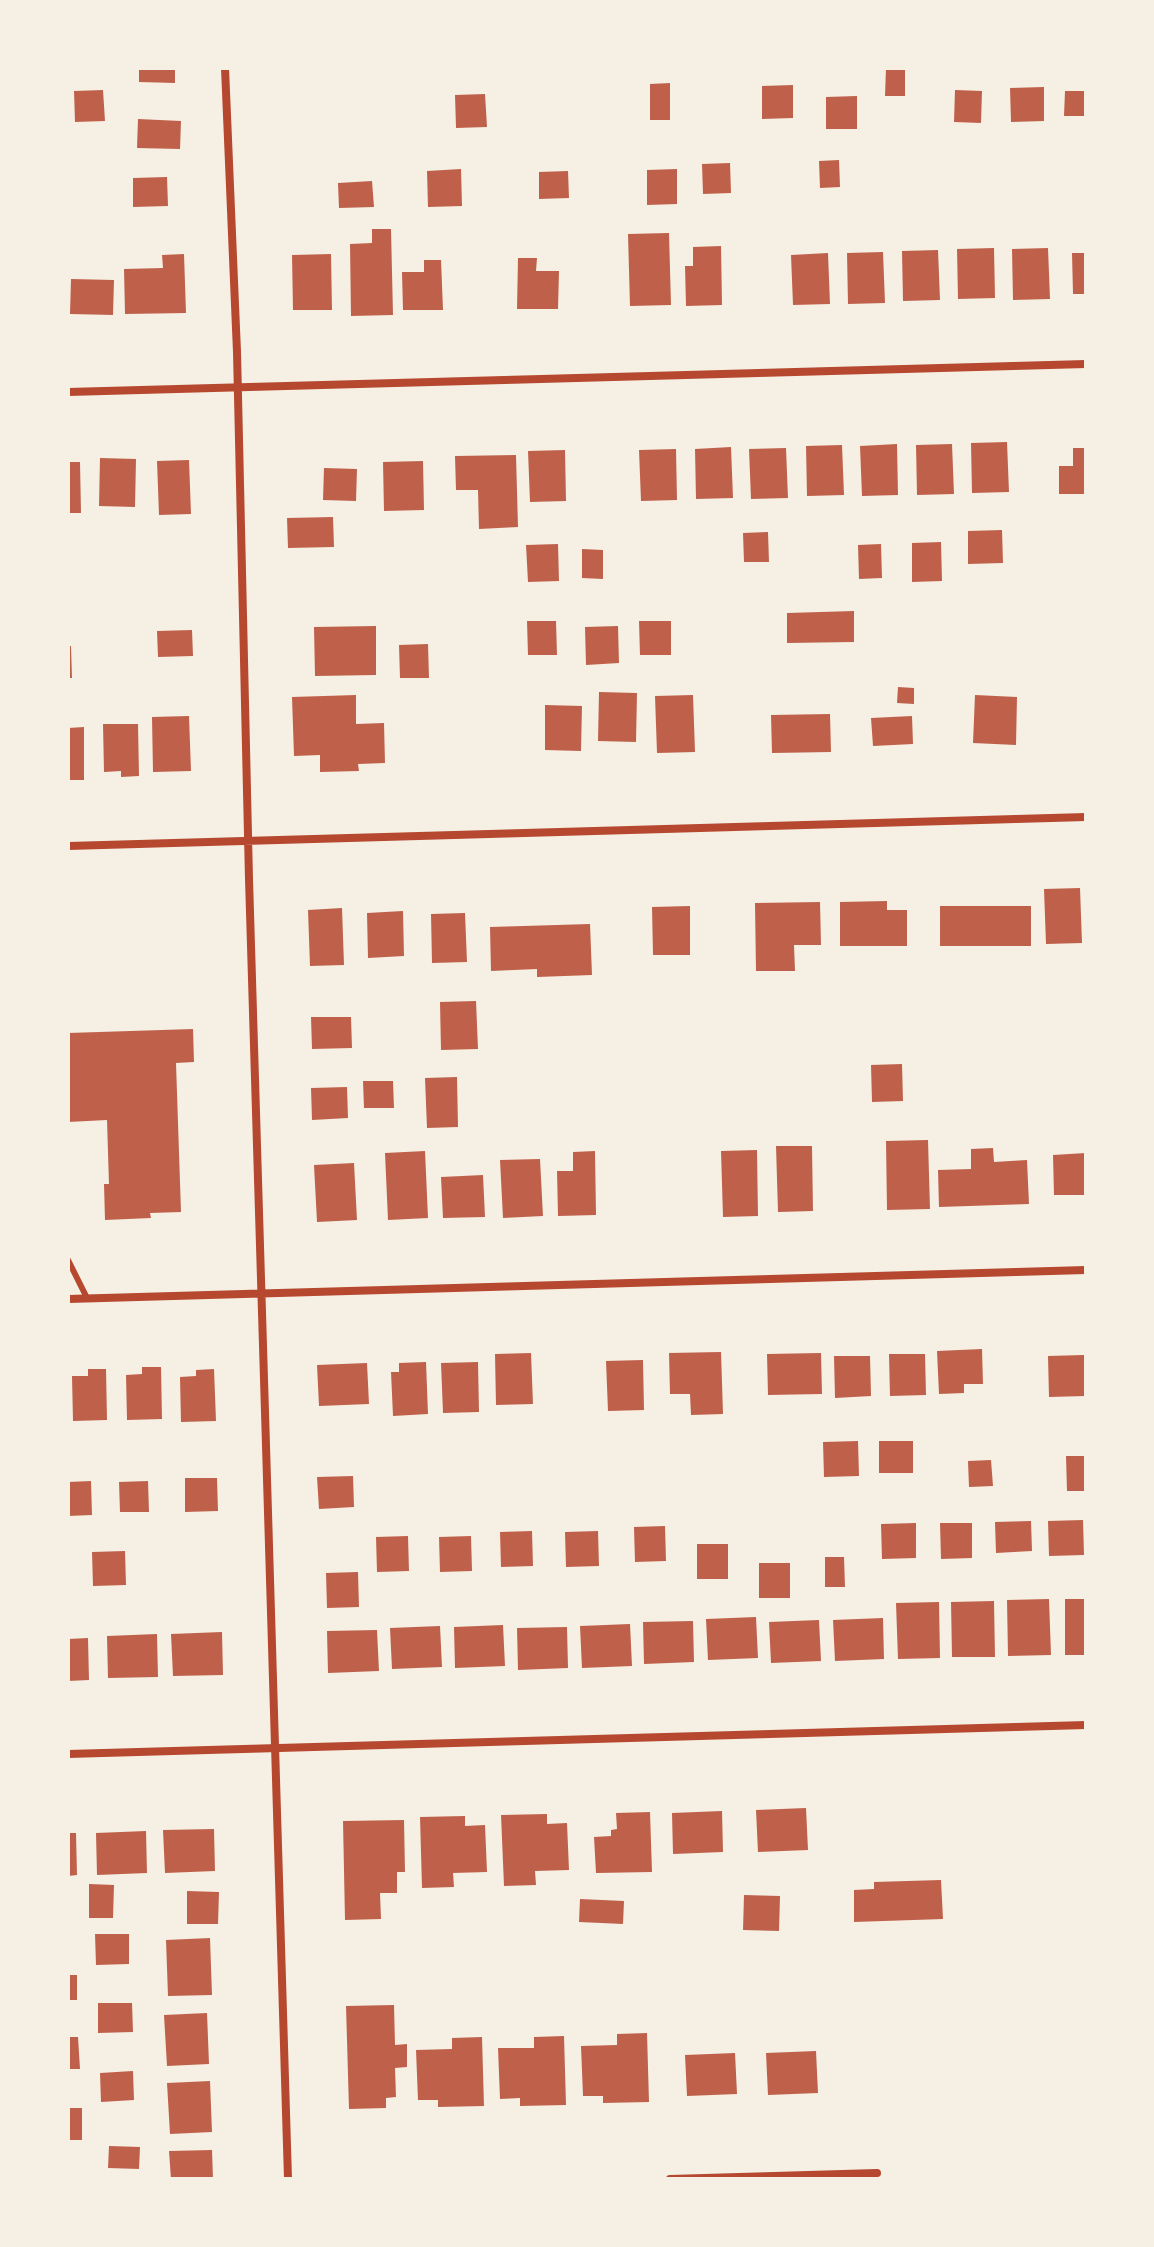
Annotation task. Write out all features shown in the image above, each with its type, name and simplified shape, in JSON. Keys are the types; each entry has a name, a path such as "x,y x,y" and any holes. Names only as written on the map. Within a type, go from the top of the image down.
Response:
{"street":[{"path":"225,68 238,387 248,841 288,2179"},
{"path":"68,392 1086,364"},
{"path":"68,846 1086,817"},
{"path":"68,1299 1086,1270"},
{"path":"68,1754 1086,1725"},
{"path":"670,2179 877,2173"}],"lane":[{"path":"68,1260 87,1298"}],"building":[{"path":"139,68 175,68 175,83 139,82"},
{"path":"886,68 905,68 905,96 885,96"},
{"path":"670,83 670,120 650,120 650,84"},
{"path":"793,85 793,118 762,119 762,86"},
{"path":"1044,87 1044,121 1011,122 1010,88"},
{"path":"103,90 105,121 75,122 74,91"},
{"path":"955,90 982,91 981,123 954,122"},
{"path":"1065,91 1086,91 1086,116 1064,116"},
{"path":"485,94 487,127 456,128 455,95"},
{"path":"857,96 857,129 826,129 826,97"},
{"path":"138,119 181,121 180,149 137,148"},
{"path":"839,160 840,187 820,188 819,161"},
{"path":"730,163 731,193 703,194 702,164"},
{"path":"461,169 462,206 428,207 427,171"},
{"path":"677,169 677,204 647,205 647,170"},
{"path":"568,171 569,198 539,199 539,172"},
{"path":"167,177 168,206 133,207 133,178"},
{"path":"372,181 374,207 339,208 338,183"},
{"path":"372,229 391,229 393,315 351,316 350,244 372,243"},
{"path":"669,233 671,305 630,306 628,234"},
{"path":"721,246 722,305 686,306 685,266 693,266 693,247"},
{"path":"994,248 995,298 958,299 957,249"},
{"path":"1048,248 1050,299 1013,300 1012,249"},
{"path":"938,250 940,300 903,301 902,251"},
{"path":"883,252 885,303 848,304 847,253"},
{"path":"828,253 830,304 793,305 791,255"},
{"path":"1072,253 1086,253 1086,294 1073,294"},
{"path":"184,254 186,313 125,314 124,269 163,268 162,255"},
{"path":"331,254 332,310 293,310 292,255"},
{"path":"518,258 537,258 536,271 559,271 558,309 517,309"},
{"path":"424,260 441,260 443,310 403,310 402,272 424,272"},
{"path":"71,279 114,280 113,315 70,314"},
{"path":"1007,442 1009,492 972,493 971,443"},
{"path":"897,444 898,495 862,496 860,446"},
{"path":"952,444 954,494 917,495 916,445"},
{"path":"842,445 844,495 807,496 806,446"},
{"path":"731,447 733,498 696,499 695,449"},
{"path":"786,448 788,498 751,499 749,449"},
{"path":"1073,448 1086,448 1086,494 1059,494 1059,466 1073,466"},
{"path":"676,449 677,500 641,501 639,450"},
{"path":"565,450 566,501 530,502 528,451"},
{"path":"516,455 518,527 479,529 478,490 456,490 455,456"},
{"path":"100,458 136,459 135,507 99,506"},
{"path":"189,460 191,514 159,515 157,461"},
{"path":"423,461 424,510 384,511 383,462"},
{"path":"68,462 80,462 81,513 68,513"},
{"path":"324,468 357,469 356,501 323,500"},
{"path":"333,517 334,547 288,548 287,518"},
{"path":"1002,530 1003,563 968,564 968,531"},
{"path":"768,532 769,562 744,562 743,533"},
{"path":"941,542 942,581 912,582 912,543"},
{"path":"558,544 559,581 528,582 526,545"},
{"path":"881,544 882,578 859,579 858,545"},
{"path":"582,549 603,550 603,579 582,578"},
{"path":"854,611 854,642 787,643 787,613"},
{"path":"527,621 556,621 557,655 528,655"},
{"path":"639,621 671,621 671,655 640,655"},
{"path":"376,626 376,675 315,676 314,627"},
{"path":"618,626 619,663 586,665 585,627"},
{"path":"192,630 193,656 158,657 157,631"},
{"path":"428,644 429,678 400,678 399,645"},
{"path":"68,646 71,646 72,678 68,678"},
{"path":"898,687 914,688 914,704 897,703"},
{"path":"599,692 637,693 636,742 598,741"},
{"path":"356,695 356,724 384,723 385,763 358,764 359,771 320,772 320,755 294,756 292,697"},
{"path":"693,695 695,752 657,753 655,696"},
{"path":"975,695 1017,697 1016,745 973,743"},
{"path":"545,705 582,706 581,751 545,750"},
{"path":"830,714 831,752 772,753 771,715"},
{"path":"189,716 191,771 153,772 152,717"},
{"path":"912,716 913,744 873,746 871,718"},
{"path":"103,724 138,724 139,776 121,777 121,771 104,772"},
{"path":"84,727 84,780 68,780 68,728"},
{"path":"1080,888 1082,943 1046,944 1044,889"},
{"path":"887,901 887,910 907,910 907,946 840,946 840,902"},
{"path":"820,902 821,945 794,945 795,971 756,971 755,903"},
{"path":"690,906 690,955 653,955 652,907"},
{"path":"940,906 1031,906 1031,946 940,946"},
{"path":"342,908 344,965 310,966 308,910"},
{"path":"403,911 404,956 368,958 367,913"},
{"path":"465,913 467,962 432,963 431,914"},
{"path":"590,924 592,975 537,977 537,969 491,971 490,927"},
{"path":"476,1001 478,1049 441,1050 440,1002"},
{"path":"311,1017 351,1017 352,1048 312,1049"},
{"path":"193,1029 194,1062 176,1063 181,1212 150,1213 151,1218 105,1220 104,1184 109,1184 107,1120 68,1122 68,1033"},
{"path":"902,1064 903,1101 872,1102 871,1065"},
{"path":"457,1077 458,1127 427,1128 425,1078"},
{"path":"363,1081 393,1081 394,1108 364,1108"},
{"path":"347,1087 348,1118 312,1120 311,1088"},
{"path":"928,1140 930,1209 887,1210 886,1141"},
{"path":"776,1146 812,1146 813,1211 778,1212"},
{"path":"993,1148 994,1162 1027,1160 1029,1204 939,1207 938,1170 971,1169 971,1149"},
{"path":"757,1150 758,1216 723,1217 721,1151"},
{"path":"425,1151 428,1218 388,1220 385,1153"},
{"path":"595,1151 596,1215 558,1216 557,1171 573,1171 573,1152"},
{"path":"1086,1153 1086,1195 1054,1195 1053,1155"},
{"path":"540,1159 543,1216 503,1218 500,1160"},
{"path":"354,1163 357,1220 317,1222 314,1165"},
{"path":"483,1175 485,1217 443,1218 441,1177"},
{"path":"982,1349 983,1384 964,1384 964,1393 939,1394 937,1351"},
{"path":"721,1352 723,1414 691,1415 690,1394 670,1394 669,1353"},
{"path":"531,1353 533,1404 496,1405 495,1354"},
{"path":"821,1353 822,1394 768,1395 767,1354"},
{"path":"889,1354 925,1354 926,1395 890,1396"},
{"path":"1084,1355 1085,1396 1049,1397 1048,1356"},
{"path":"834,1356 870,1356 871,1396 835,1398"},
{"path":"643,1360 644,1410 608,1411 606,1361"},
{"path":"426,1362 428,1414 393,1416 391,1372 399,1372 399,1363"},
{"path":"478,1362 479,1412 443,1413 441,1363"},
{"path":"367,1363 369,1404 319,1406 317,1365"},
{"path":"142,1367 161,1367 162,1419 127,1420 126,1375 142,1374"},
{"path":"88,1369 106,1369 107,1420 73,1421 72,1376 88,1376"},
{"path":"214,1369 216,1421 181,1422 180,1377 196,1376 196,1370"},
{"path":"858,1441 859,1476 824,1477 823,1442"},
{"path":"879,1441 913,1441 913,1473 879,1473"},
{"path":"1066,1456 1086,1456 1086,1491 1067,1491"},
{"path":"991,1460 993,1486 969,1487 968,1461"},
{"path":"353,1476 354,1507 319,1509 317,1477"},
{"path":"185,1478 217,1478 218,1511 185,1512"},
{"path":"91,1481 92,1515 68,1516 68,1482"},
{"path":"148,1481 149,1512 120,1512 119,1482"},
{"path":"1083,1520 1084,1555 1049,1556 1048,1521"},
{"path":"1031,1521 1032,1551 996,1553 995,1522"},
{"path":"916,1523 916,1558 882,1559 881,1524"},
{"path":"940,1523 972,1523 972,1558 941,1559"},
{"path":"665,1526 666,1561 635,1562 634,1527"},
{"path":"532,1531 533,1566 501,1567 500,1532"},
{"path":"598,1531 599,1566 566,1567 565,1532"},
{"path":"408,1536 409,1571 377,1572 376,1537"},
{"path":"471,1536 472,1571 440,1572 439,1537"},
{"path":"697,1544 728,1544 728,1579 697,1579"},
{"path":"125,1551 126,1585 93,1586 92,1552"},
{"path":"825,1557 844,1557 845,1587 825,1587"},
{"path":"759,1563 790,1563 790,1598 759,1598"},
{"path":"358,1572 359,1607 327,1608 326,1573"},
{"path":"1049,1599 1051,1655 1008,1656 1007,1600"},
{"path":"1065,1599 1086,1599 1086,1655 1065,1655"},
{"path":"994,1601 995,1657 952,1657 951,1602"},
{"path":"939,1602 940,1658 898,1659 896,1603"},
{"path":"756,1617 758,1658 708,1660 706,1619"},
{"path":"883,1618 884,1659 835,1661 833,1620"},
{"path":"819,1620 821,1661 771,1663 769,1622"},
{"path":"693,1621 694,1662 644,1664 643,1622"},
{"path":"630,1624 632,1666 582,1668 580,1626"},
{"path":"503,1625 505,1666 455,1668 454,1627"},
{"path":"440,1626 442,1667 392,1669 390,1628"},
{"path":"567,1627 568,1668 518,1670 517,1628"},
{"path":"377,1630 379,1671 328,1673 327,1631"},
{"path":"222,1632 223,1675 173,1676 171,1634"},
{"path":"157,1634 158,1677 108,1678 107,1636"},
{"path":"88,1638 89,1680 68,1681 68,1639"},
{"path":"806,1808 808,1850 758,1852 756,1810"},
{"path":"722,1811 723,1852 673,1854 672,1813"},
{"path":"650,1812 652,1872 596,1873 594,1837 611,1836 611,1830 617,1829 616,1813"},
{"path":"547,1814 547,1824 567,1823 569,1870 535,1871 536,1885 504,1886 501,1815"},
{"path":"465,1816 465,1826 485,1825 487,1872 453,1873 454,1887 422,1888 420,1817"},
{"path":"404,1820 405,1872 397,1872 397,1893 380,1893 381,1919 345,1920 343,1821"},
{"path":"214,1829 215,1871 165,1873 163,1830"},
{"path":"146,1831 147,1873 97,1875 96,1833"},
{"path":"68,1833 76,1833 77,1875 68,1876"},
{"path":"941,1880 943,1919 854,1922 854,1890 874,1889 874,1882"},
{"path":"89,1884 114,1885 113,1918 89,1918"},
{"path":"187,1891 219,1892 218,1924 187,1924"},
{"path":"744,1895 780,1896 779,1931 743,1930"},
{"path":"580,1899 624,1901 623,1924 579,1922"},
{"path":"95,1934 129,1934 129,1964 96,1965"},
{"path":"210,1938 212,1995 168,1996 166,1940"},
{"path":"68,1975 77,1975 77,2000 68,2000"},
{"path":"98,2003 132,2003 133,2032 98,2033"},
{"path":"394,2005 395,2045 407,2044 407,2067 395,2068 396,2097 386,2098 386,2108 349,2109 346,2006"},
{"path":"207,2013 209,2064 167,2066 164,2015"},
{"path":"647,2033 649,2102 603,2103 603,2096 583,2096 581,2046 617,2045 617,2034"},
{"path":"564,2036 566,2105 520,2106 520,2098 500,2099 498,2048 534,2048 534,2037"},
{"path":"68,2037 78,2037 80,2069 68,2069"},
{"path":"482,2037 484,2106 438,2107 438,2100 418,2100 416,2050 452,2049 452,2038"},
{"path":"816,2051 818,2093 768,2095 766,2053"},
{"path":"735,2053 737,2094 687,2096 685,2055"},
{"path":"133,2071 134,2100 101,2102 100,2073"},
{"path":"210,2081 212,2132 170,2134 167,2083"},
{"path":"68,2108 82,2108 82,2140 68,2140"},
{"path":"109,2146 140,2147 139,2169 108,2168"},
{"path":"212,2150 213,2179 171,2179 169,2151"}]}
